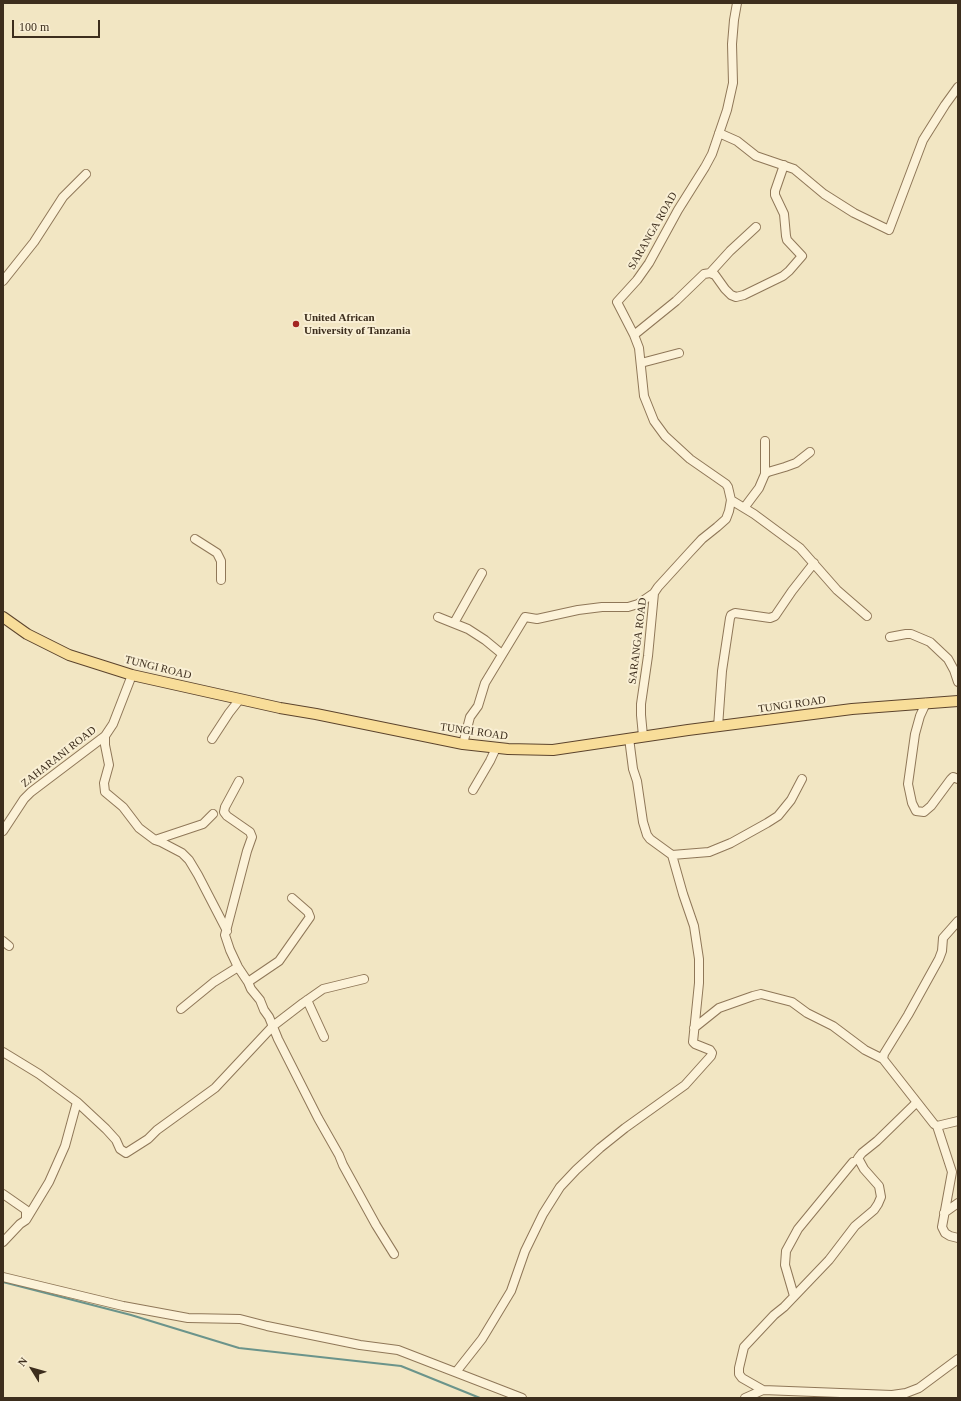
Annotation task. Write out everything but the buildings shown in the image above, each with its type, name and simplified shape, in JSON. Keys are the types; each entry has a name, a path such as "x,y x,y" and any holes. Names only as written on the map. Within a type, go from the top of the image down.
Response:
{"main road":[{"name":"TUNGI ROAD","path":"3,617 27,634 70,655 132,675 280,708 463,744 496,748 553,750 643,736 852,709 958,701"}],"street":[{"name":"SARANGA ROAD","path":"643,736 641,704 654,593 693,548 726,519 731,500 726,484 690,459 659,430 644,396 639,348 617,302 637,280 649,263 678,210 712,154 727,110 733,83 732,38 737,3"},
{"path":"719,133 732,138 756,156 794,169 824,194 854,213 889,230 923,140 958,87"},
{"path":"710,273 715,275 731,295 736,297 751,292 783,276 802,256 787,240 784,214 775,195 784,165"},
{"path":"3,281 34,242 64,197 86,174"},
{"path":"634,335 676,301 701,276 710,273 756,226"},
{"path":"641,363 679,353"},
{"path":"744,508 759,488 765,474 765,441"},
{"path":"765,474 786,468 796,463 810,452"},
{"path":"731,500 800,548 837,590 867,616"},
{"path":"195,538 217,553 222,561 221,580"},
{"path":"718,726 722,671 731,615 735,613 770,618 775,616 814,563"},
{"path":"454,623 482,574"},
{"path":"463,744 470,717 478,706 485,682 525,617 537,619 590,608 628,607 638,604 654,593"},
{"path":"438,617 468,629 485,640 502,654"},
{"path":"890,637 911,634 930,642 948,659 958,682"},
{"name":"ZAHARANI ROAD","path":"3,831 24,799 31,792 105,736 113,724 132,675"},
{"path":"212,740 240,698"},
{"path":"926,703 920,716 915,734 908,784 912,804 916,811 924,812 931,806 953,777 958,779"},
{"path":"105,736 105,745 109,765 104,783 105,792 123,807 139,828 155,840 176,849 189,860 227,931"},
{"path":"456,1372 482,1339 511,1291 525,1251 543,1214 560,1187 600,1148 685,1085 711,1056 710,1050 693,1042 699,983 699,959 694,926 672,855 650,839 647,835 643,822 637,780 633,769 629,738"},
{"path":"473,790 496,748"},
{"path":"672,855 709,852 731,843 778,816 791,800 802,779"},
{"path":"238,781 224,812 227,816 250,832 252,837 225,935 238,967 251,989 260,1000 318,1118 340,1155 343,1165 376,1225 394,1254"},
{"path":"155,840 203,824 213,814"},
{"path":"248,982 279,961 310,916 308,912 292,898"},
{"path":"883,1059 884,1054 908,1015 939,959 942,951 943,938 958,921"},
{"path":"181,1009 214,982 238,967"},
{"path":"3,1052 38,1074 77,1102 106,1129 116,1140 120,1149 126,1153 215,1088 273,1026 307,1000 323,989 364,979"},
{"path":"694,1028 719,1008 761,994 792,1002 807,1013 833,1026 865,1050 883,1059 916,1103 937,1126 952,1172 942,1227 945,1233 958,1238"},
{"path":"307,1000 324,1037"},
{"path":"3,1242 20,1224 26,1220 49,1182 65,1146 77,1102"},
{"path":"763,1390 742,1378 739,1374 743,1351 748,1342 829,1260 855,1226 874,1210 881,1197 879,1186 864,1169 858,1158 916,1103"},
{"path":"937,1126 958,1121"},
{"path":"794,1296 784,1265 786,1251 798,1229 853,1162"},
{"path":"3,1194 26,1210 26,1220"},
{"path":"944,1213 958,1203"},
{"path":"3,1277 123,1306 188,1318 240,1319 266,1326 360,1345 398,1350 522,1398"},
{"path":"745,1398 763,1390 892,1395 906,1393 918,1388 958,1359"}],"waterway":[{"path":"3,1282 131,1315 239,1348 401,1366 480,1398"}],"place":[{"name":"United African University of Tanzania","path":"296,324"}]}
